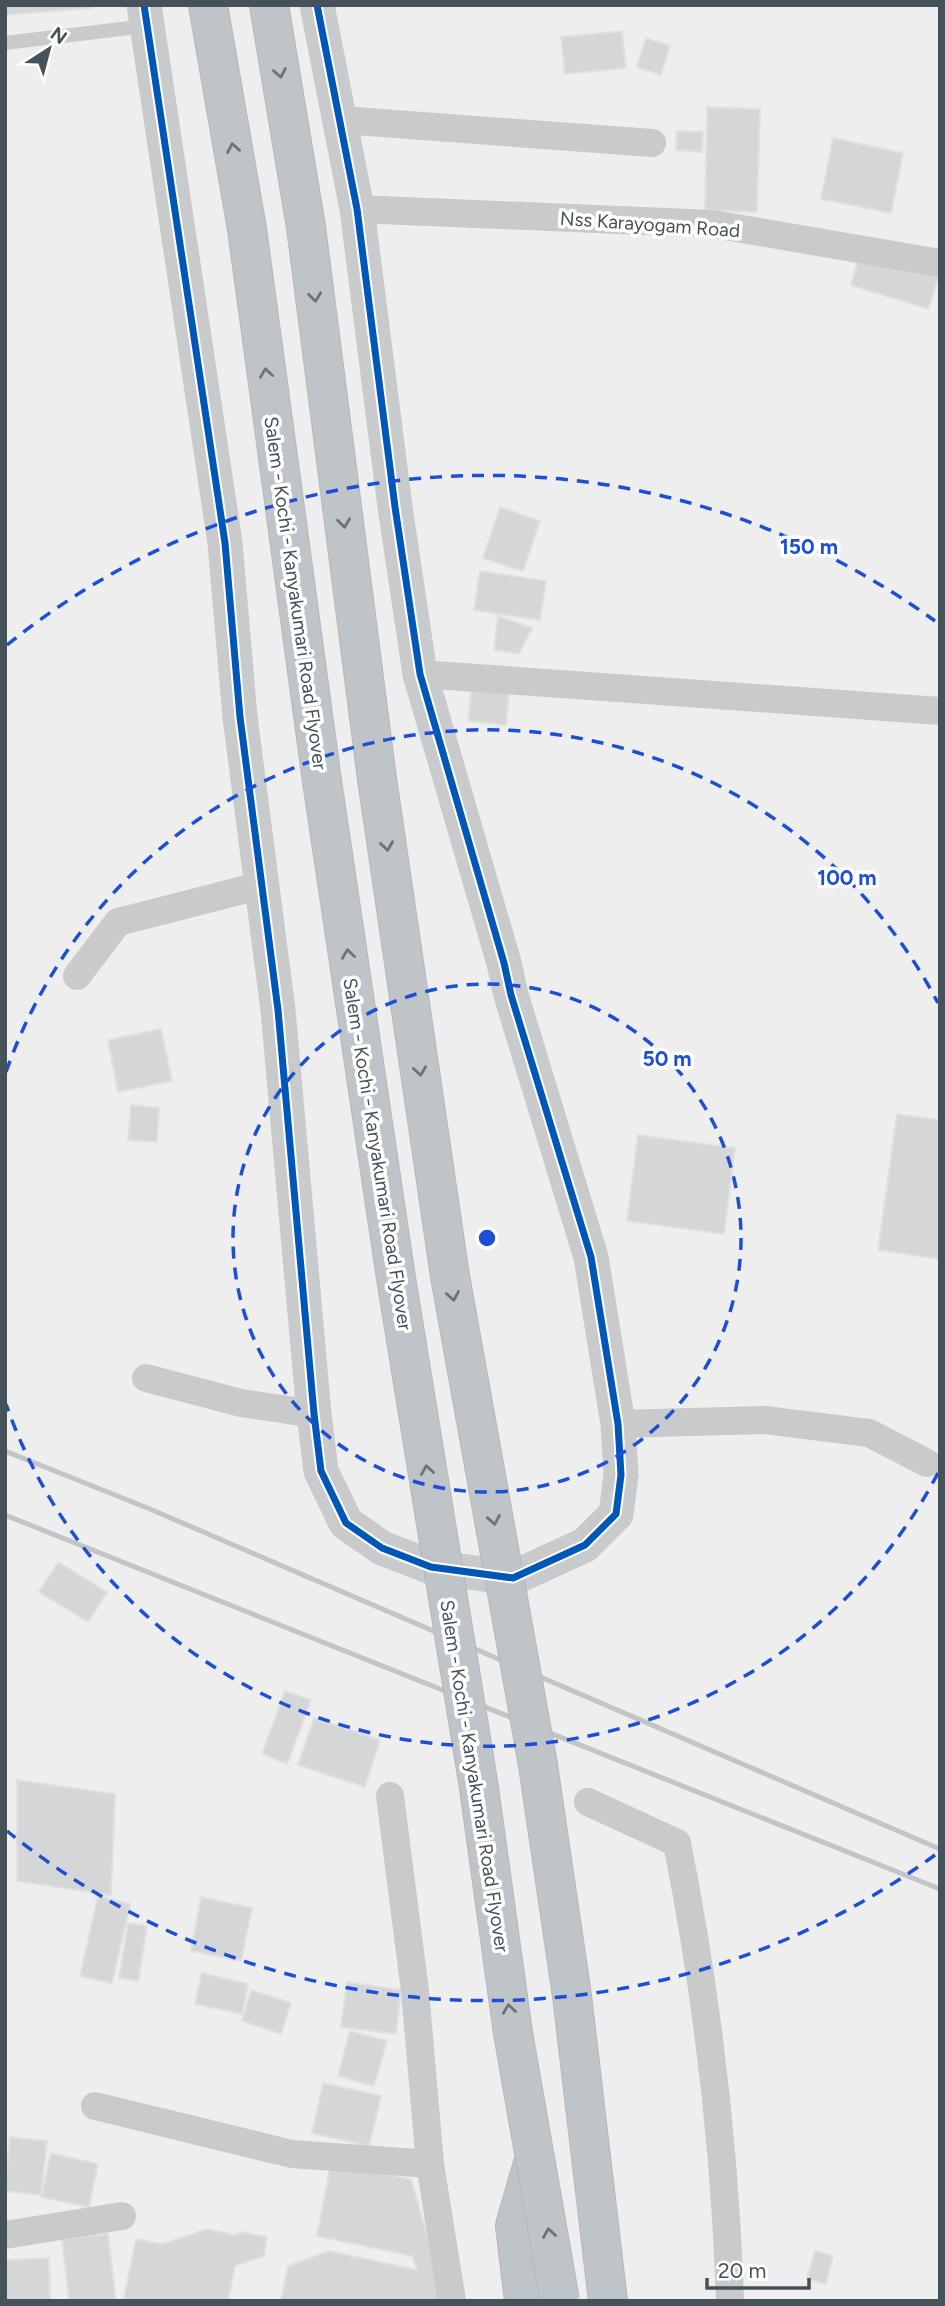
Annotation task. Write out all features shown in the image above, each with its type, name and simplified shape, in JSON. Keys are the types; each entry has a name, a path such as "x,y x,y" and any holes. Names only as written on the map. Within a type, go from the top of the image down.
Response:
{"highway":[{"name":"Salem - Kochi - Kanyakumari Road Flyover","path":"208,5 247,229 322,781 396,1278 479,1788 513,2033 560,2301"},
{"path":"269,5 306,228 377,779 450,1276 538,1765 572,1996 608,2301"},
{"path":"524,2301 515,2226 534,2160"}],"street":[{"path":"146,16 225,543 240,717 278,1010 321,1471 346,1522 382,1548 431,1567 513,1578 585,1545 616,1514 621,1475 618,1424 591,1257 511,995 420,674 395,507 357,209 317,5"},
{"path":"341,120 652,143"},
{"name":"Nss Karayogam Road","path":"357,209 713,224 940,262"},
{"path":"420,674 940,711"},
{"path":"77,976 118,922 263,885"},
{"path":"146,1378 241,1403 314,1414"},
{"path":"618,1424 765,1420 869,1433 927,1463"},
{"path":"390,1796 415,1991 430,2164 452,2301"},
{"path":"587,1802 677,1843 694,1927 716,2091 728,2225 730,2301"},
{"path":"94,2106 292,2154 430,2164"},
{"path":"5,2235 122,2216"}],"lane":[{"path":"5,43 146,16"}],"building":[{"path":"5,5 92,5 92,8 5,15"},
{"path":"622,31 626,68 565,74 561,37"},
{"path":"646,38 670,46 661,75 637,67"},
{"path":"707,107 760,109 757,212 705,210"},
{"path":"677,131 703,132 702,152 676,150"},
{"path":"833,138 903,153 891,213 821,199"},
{"path":"861,249 940,273 928,309 851,285"},
{"path":"500,507 540,521 523,571 483,558"},
{"path":"480,571 546,581 540,620 474,610"},
{"path":"498,616 532,628 519,654 494,650"},
{"path":"472,688 509,692 506,725 468,721"},
{"path":"161,1029 172,1081 118,1092 108,1040"},
{"path":"131,1105 159,1108 157,1142 128,1140"},
{"path":"897,1114 940,1120 940,1259 878,1250"},
{"path":"638,1135 735,1148 724,1234 627,1221"},
{"path":"58,1562 107,1592 88,1622 39,1592"},
{"path":"285,1691 311,1700 287,1764 262,1754"},
{"path":"314,1718 380,1740 365,1787 298,1765"},
{"path":"17,1780 115,1794 111,1895 17,1881"},
{"path":"98,1896 130,1904 112,1983 80,1976"},
{"path":"201,1897 252,1908 241,1961 191,1951"},
{"path":"128,1923 147,1926 138,1981 119,1978"},
{"path":"202,1973 248,1984 242,2014 195,2004"},
{"path":"347,1982 401,1990 396,2034 341,2027"},
{"path":"251,1990 291,2003 281,2034 242,2021"},
{"path":"350,2031 387,2041 374,2086 338,2076"},
{"path":"323,2083 381,2096 369,2146 312,2133"},
{"path":"10,2137 47,2141 41,2195 5,2191"},
{"path":"51,2153 98,2164 89,2207 41,2197"},
{"path":"331,2163 411,2179 443,2291 443,2301 281,2301 288,2266 329,2251 417,2270 412,2256 317,2236"},
{"path":"207,2229 235,2235 242,2232 267,2237 264,2256 235,2266 228,2301 125,2301 136,2239 162,2244"},
{"path":"108,2234 116,2301 69,2301 62,2239"},
{"path":"815,2251 833,2256 826,2284 807,2279"},
{"path":"49,2258 50,2301 5,2301 5,2260"}],"railway":[{"path":"5,1451 150,1509 940,1849"},
{"path":"5,1515 940,1889"}],"cycle path":[{"path":"144,5 225,543 240,717 278,1010 321,1471 346,1523 382,1548 431,1567 513,1578 585,1545 616,1514 621,1475 618,1424 591,1257 511,995 420,674 395,507 357,209 317,5"}]}
